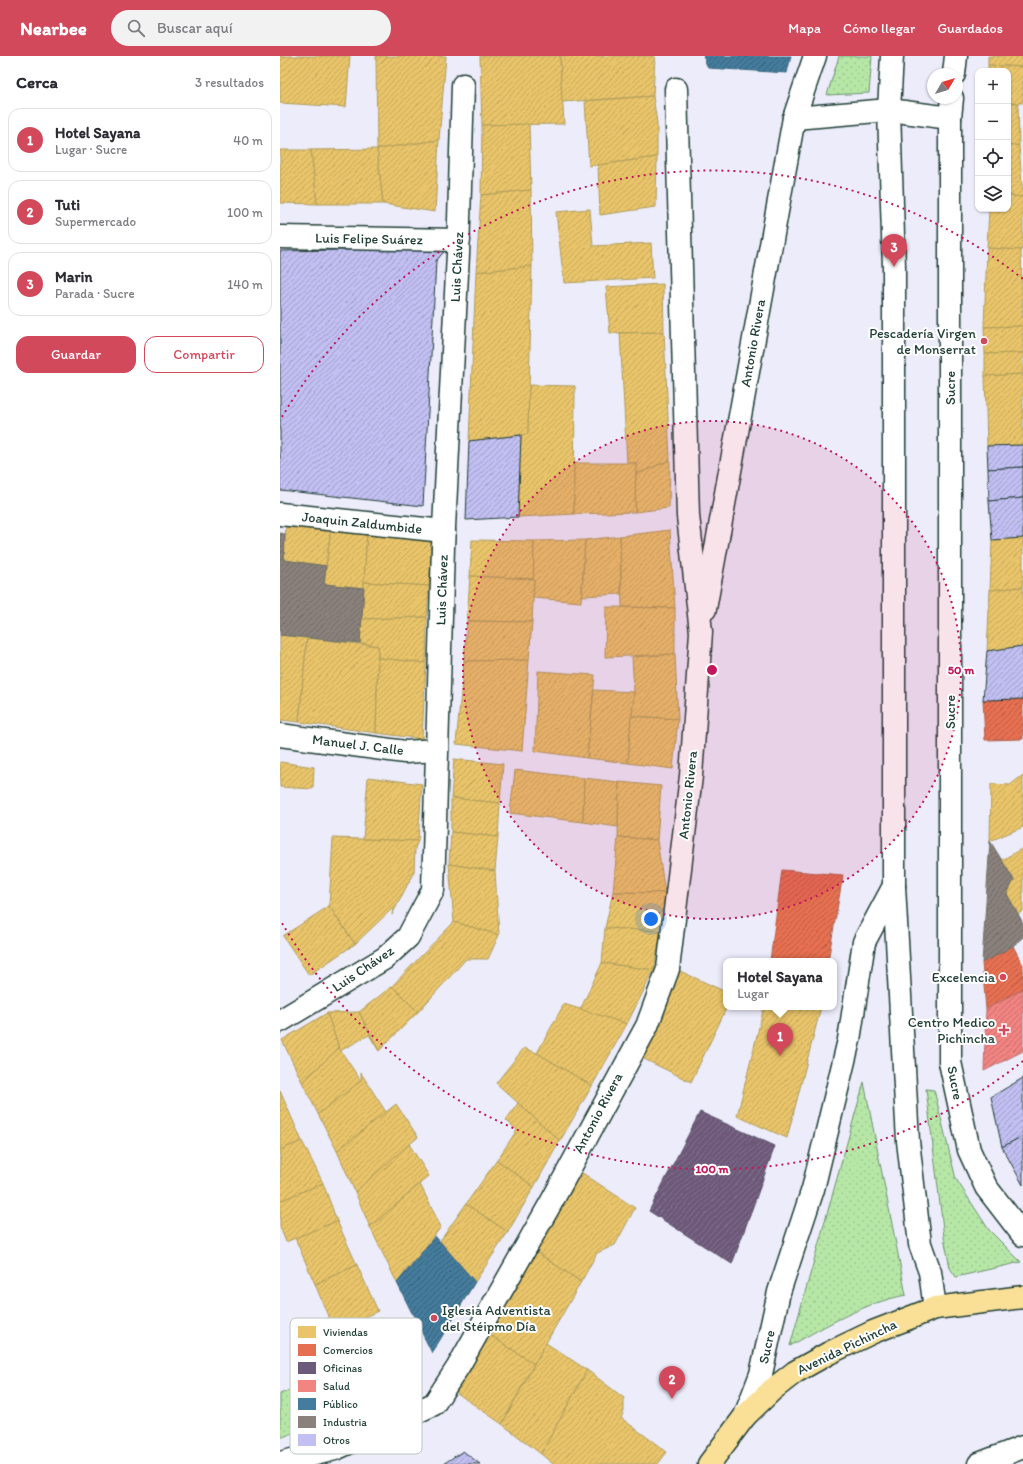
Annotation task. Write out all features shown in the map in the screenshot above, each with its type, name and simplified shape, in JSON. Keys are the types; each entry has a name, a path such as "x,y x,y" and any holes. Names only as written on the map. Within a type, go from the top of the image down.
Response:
{"main road":[{"name":"Avenida Pichincha","path":"709,1464 745,1416 772,1390 795,1372 829,1353 872,1332 935,1308 1023,1297"}],"street":[{"name":"Antonio Rivera","path":"422,1409 434,1404 458,1367 552,1201 647,1026 668,970 691,776 701,632 794,118 815,56"},
{"name":"Sucre","path":"892,56 889,110 894,267 894,886 908,1141 920,1244 930,1272 935,1308"},
{"path":"955,68 956,56"},
{"name":"Luis Chávez","path":"280,1021 385,958 408,937 433,890 444,531 459,240 463,85"},
{"name":"Antonio Rivera","path":"676,89 688,516 701,632"},
{"path":"794,118 889,110 951,108"},
{"name":"Sucre","path":"951,108 950,1062 969,1150 986,1187 1023,1235"},
{"name":"Luis Felipe Suárez","path":"280,237 459,240"},
{"name":"Joaquin Zaldumbide","path":"280,514 444,531"},
{"name":"Manuel J. Calle","path":"280,735 405,752 437,750"},
{"name":"Sucre","path":"745,1416 761,1374 779,1292 813,1189 849,1040 864,942 894,886"},
{"path":"979,1464 1023,1447"},
{"path":"1006,1464 1023,1453"},
{"name":"Antonio Rivera","path":"280,1463 315,1454"}],"green space":[{"path":"839,56 872,56 869,93 827,95"},
{"path":"864,1082 906,1295 875,1303 861,1309 790,1346"},
{"path":"926,1089 934,1090 956,1179 989,1230 1021,1262 956,1277 950,1268 944,1237"},
{"path":"290,1390 290,1434 280,1438 280,1394"}],"building: Viviendas":[{"path":"280,56 350,56 346,107 280,103"},
{"path":"376,56 446,56 439,140 377,149"},
{"path":"480,56 560,56 564,124 482,125"},
{"path":"560,56 655,56 653,96 562,102"},
{"path":"988,56 1023,56 1023,67 988,65"},
{"path":"988,65 1023,67 1023,103 1011,103 1011,68 988,68"},
{"path":"653,96 657,123 657,157 589,166 585,101"},
{"path":"1011,103 1018,103 1019,145 1011,146"},
{"path":"529,124 531,190 481,195 482,125"},
{"path":"439,140 435,212 383,204 377,149"},
{"path":"1019,145 1023,197 1011,196 1011,146"},
{"path":"377,149 383,204 317,204 311,150"},
{"path":"280,150 311,150 317,204 280,203"},
{"path":"657,157 656,207 600,215 598,165"},
{"path":"531,190 532,266 476,272 481,195"},
{"path":"1011,196 1023,197 1023,244 1021,250 987,248 989,212 1011,212"},
{"path":"590,209 593,246 651,243 653,278 564,283 556,212"},
{"path":"987,248 1021,250 1023,326 984,327"},
{"path":"532,266 528,434 469,441 476,272"},
{"path":"663,284 664,332 610,333 606,287"},
{"path":"1023,326 1023,353 985,354 984,327"},
{"path":"664,332 670,460 635,475 636,463 627,463 620,333"},
{"path":"1023,353 1023,374 985,376 985,354"},
{"path":"1023,374 1023,445 987,446 985,376"},
{"path":"529,385 575,386 574,514 518,517 521,435 528,434"},
{"path":"670,460 669,508 635,512 635,475"},
{"path":"574,463 636,463 635,512 574,514"},
{"path":"286,524 331,528 326,566 284,560"},
{"path":"331,528 367,533 364,588 324,584"},
{"path":"670,530 675,608 622,607 620,536"},
{"path":"367,533 432,539 429,586 364,582"},
{"path":"620,536 621,594 582,596 585,540"},
{"path":"1023,538 1023,587 990,590 992,540"},
{"path":"472,540 534,541 534,579 470,576"},
{"path":"585,540 581,602 533,598 534,541"},
{"path":"470,576 534,579 532,622 467,621"},
{"path":"364,582 429,586 427,617 362,619"},
{"path":"1023,587 1023,646 987,651 990,590"},
{"path":"606,607 675,608 675,654 605,657"},
{"path":"427,617 426,663 378,658 378,646 360,643 362,619"},
{"path":"467,621 532,622 529,660 464,661"},
{"path":"280,635 307,638 299,722 280,720"},
{"path":"307,638 378,646 376,733 299,722"},
{"path":"675,654 678,719 631,716 634,692 632,657"},
{"path":"378,658 426,663 422,739 376,733"},
{"path":"529,660 522,751 456,744 464,661"},
{"path":"538,671 595,675 587,758 535,751"},
{"path":"594,690 634,692 628,763 587,758"},
{"path":"631,716 678,719 673,769 628,763"},
{"path":"454,759 503,764 500,803 451,798"},
{"path":"280,762 314,767 313,789 280,787"},
{"path":"515,770 584,778 583,822 510,813"},
{"path":"1023,775 1023,827 990,841 991,784 1010,785"},
{"path":"368,777 422,784 418,841 363,839"},
{"path":"584,778 619,782 618,827 583,822"},
{"path":"619,782 661,786 657,840 618,837"},
{"path":"451,798 500,803 498,837 451,832"},
{"path":"451,832 498,837 495,871 449,864"},
{"path":"618,837 657,840 665,893 613,892"},
{"path":"333,838 418,841 415,848 414,872 392,915 393,908 355,944 329,906"},
{"path":"1023,848 1023,911 1018,914 1007,894 1014,880 1002,860"},
{"path":"449,864 495,871 499,935 454,922"},
{"path":"613,892 665,893 661,931 605,928"},
{"path":"329,906 355,944 309,975 283,936"},
{"path":"454,922 499,935 488,959 466,959 418,1012 392,986"},
{"path":"605,928 661,931 654,970 602,963"},
{"path":"602,963 654,970 627,1024 580,1010"},
{"path":"680,971 723,991 723,1010 726,1010 691,1082 640,1057"},
{"path":"392,986 418,1012 379,1051 359,1012"},
{"path":"564,1004 627,1024 592,1086 537,1053"},
{"path":"763,1010 820,1010 787,1138 737,1116"},
{"path":"359,1012 379,1051 369,1035 340,1051 327,1013"},
{"path":"327,1013 339,1048 302,1082 282,1040"},
{"path":"339,1048 361,1081 318,1114 302,1082"},
{"path":"524,1048 537,1053 592,1086 560,1141 496,1083"},
{"path":"361,1073 386,1112 337,1151 318,1114 361,1081"},
{"path":"280,1091 302,1141 280,1150"},
{"path":"518,1103 560,1141 534,1187 497,1160 517,1130 506,1120"},
{"path":"396,1104 418,1137 355,1192 337,1151"},
{"path":"302,1141 323,1183 280,1201 280,1150"},
{"path":"409,1144 429,1176 370,1227 355,1192"},
{"path":"497,1160 534,1187 508,1232 466,1204"},
{"path":"581,1172 635,1208 615,1245 597,1253 581,1282 536,1252"},
{"path":"323,1183 337,1221 286,1242 280,1227 280,1201"},
{"path":"420,1184 441,1227 397,1283 370,1227"},
{"path":"466,1204 508,1232 475,1282 440,1241"},
{"path":"337,1221 357,1265 315,1284 295,1238"},
{"path":"536,1252 581,1282 534,1364 487,1333"},
{"path":"357,1265 378,1311 363,1318 329,1318 315,1284"},
{"path":"487,1333 534,1364 502,1424 454,1391"},
{"path":"546,1343 587,1370 541,1454 502,1424"},
{"path":"587,1370 624,1398 624,1411 621,1418 667,1452 658,1464 553,1464 541,1454"}],"building: Comercios":[{"path":"1023,699 1023,739 985,740 983,700"},
{"path":"782,870 843,875 829,958 770,958"},
{"name":"Excelencia","path":"1013,946 1023,965 1023,989 986,1009 982,963"}],"building: Oficinas":[{"path":"700,1112 775,1146 732,1264 649,1211"}],"building: Salud":[{"name":"Centro Medico Pichincha","path":"1023,989 1023,1051 984,1071 986,1009"}],"building: Público":[{"path":"703,56 791,56 787,73 708,68"},
{"name":"Iglesia Adventista del Stéipmo Día","path":"435,1236 475,1282 432,1353 422,1333 422,1318 414,1318 397,1283"}],"building: Industria":[{"path":"280,533 285,534 284,560 326,566 324,584 364,588 360,643 280,635"},
{"path":"990,841 1014,880 1007,894 1023,923 1023,937 1013,946 982,963"}],"building: Otros":[{"path":"447,248 436,261 423,506 280,490 280,251"},
{"path":"521,435 518,517 466,520 469,441"},
{"path":"1023,445 1023,467 988,469 987,446"},
{"path":"1023,467 1023,498 989,501 988,469"},
{"path":"1023,498 1023,538 992,540 989,501"},
{"path":"1023,646 1023,699 983,700 987,651"},
{"path":"1023,1078 1023,1136 1002,1147 991,1097"},
{"path":"1023,1136 1023,1185 1002,1147"},
{"path":"463,1451 480,1464 443,1464"}],"place":[{"name":"Marin","path":"894,267"},
{"name":"Pescadería Virgen de Monserrat","path":"984,341"},
{"name":"Excelencia","path":"1003,977"},
{"name":"Centro Medico Pichincha","path":"1004,1030"},
{"name":"Hotel Sayana","path":"780,1056"},
{"name":"Iglesia Adventista del Stéipmo Día","path":"434,1318"},
{"name":"Tuti","path":"672,1399"}]}
